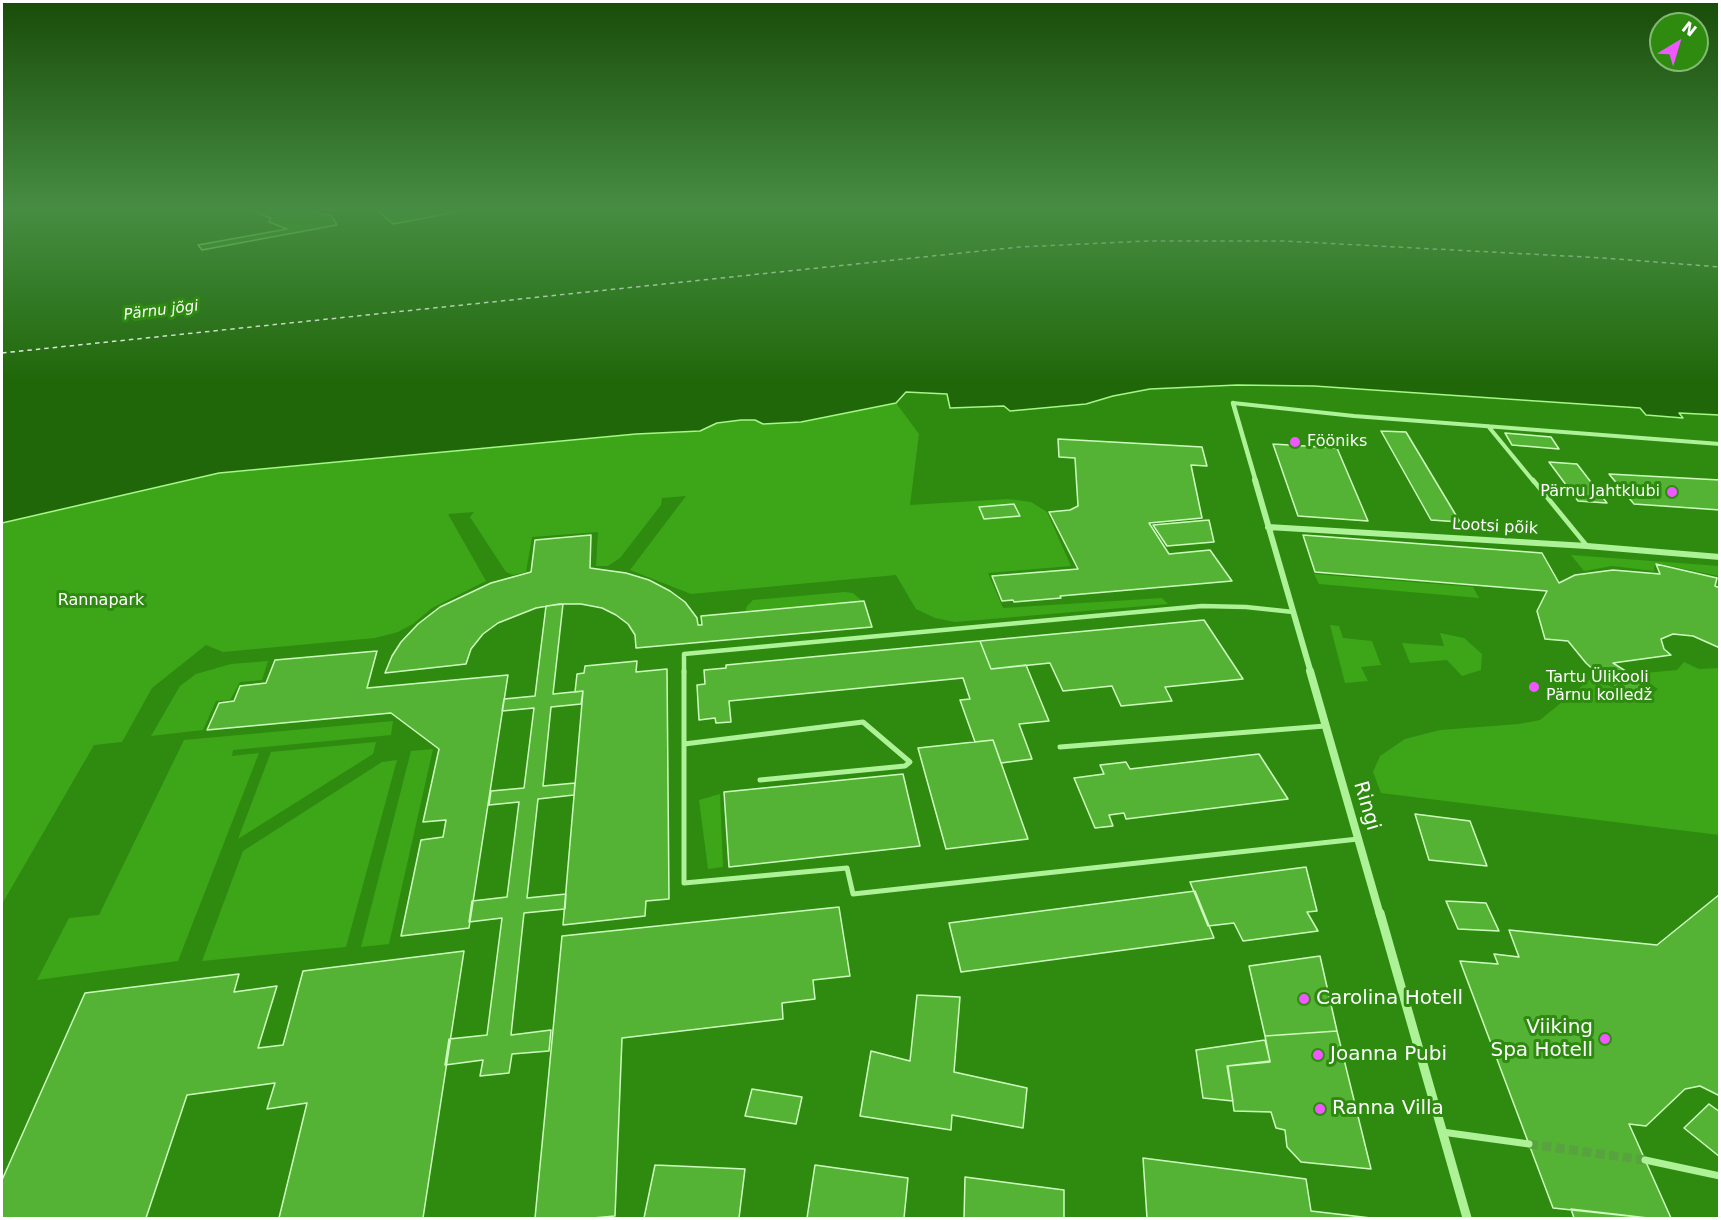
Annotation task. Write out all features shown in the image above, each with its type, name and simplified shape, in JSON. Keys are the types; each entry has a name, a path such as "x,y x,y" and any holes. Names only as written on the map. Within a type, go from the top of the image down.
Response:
{"street":[{"name":"Ringi","path":"1233,403 1467,1218"},
{"name":"Lootsi põik","path":"1268,527 1587,546 1719,557"}],"lane":[{"path":"1233,403 1354,417 1488,425 1719,444"},
{"path":"1488,425 1587,546"},
{"path":"1293,612 1246,607 1202,606 684,654 684,883 847,868 853,894 1358,839"},
{"path":"684,744 863,722 910,762 905,766 760,780"},
{"path":"1060,747 1325,726"},
{"path":"1442,1132 1529,1144"},
{"path":"1645,1160 1719,1176"}],"green space":[{"name":"Rannapark","path":"896,403 919,434 910,505 1008,499 1031,502 1047,512 1071,566 988,573 1003,608 1162,598 1168,604 955,622 935,618 916,609 896,575 691,594 630,570 686,496 662,498 661,505 620,558 608,566 596,566 598,532 532,537 526,572 513,575 506,572 470,517 474,512 448,514 486,581 432,608 413,624 398,632 375,638 223,652 206,645 152,688 122,742 94,745 2,904 2,523 219,473 636,434 700,431 717,423 741,420 755,420 763,424 801,422"},
{"path":"1571,555 1719,566 1719,576 1655,563 1654,571 1612,566 1584,571"},
{"path":"1314,574 1473,587 1479,598 1319,584"},
{"path":"853,593 862,601 745,612 753,600"},
{"path":"1330,625 1339,626 1343,638 1372,641 1381,665 1361,667 1368,681 1345,683"},
{"path":"1440,633 1464,638 1482,654 1481,670 1462,676 1447,660 1410,663 1402,643 1444,646"},
{"path":"268,661 262,680 240,682 230,700 216,701 203,730 151,736 180,686 196,674 231,664"},
{"path":"1684,662 1699,669 1719,668 1719,835 1381,793 1373,772 1380,756 1405,739 1440,730 1519,724 1540,720 1593,677 1642,703 1658,689 1634,674 1677,670"},
{"path":"393,721 391,735 233,750 232,756 259,753 178,961 37,980 69,918 99,915 184,740"},
{"path":"376,742 373,754 238,839 271,752"},
{"path":"433,749 389,944 361,947 411,751"},
{"path":"397,760 346,947 202,961 243,851 382,762"},
{"path":"720,794 723,867 708,869 699,800"}],"water":[{"name":"Pärnu jõgi","path":"2,267 1719,267 1719,415 1679,413 1683,418 1646,415 1640,408 1314,386 1237,385 1150,389 1086,404 1010,411 1004,406 950,408 947,394 906,392 896,403 801,422 763,424 755,420 741,420 717,423 700,431 636,434 219,473 2,523"}],"building":[{"path":"1381,431 1406,432 1460,522 1431,520"},
{"path":"1505,433 1551,437 1559,449 1512,445"},
{"path":"1058,439 1202,447 1207,466 1191,465 1202,518 1149,523 1169,554 1210,550 1232,581 1060,596 1061,598 1002,601 992,576 1078,569 1049,512 1070,510 1078,506 1075,458 1059,457"},
{"path":"1273,444 1337,448 1368,521 1298,516"},
{"path":"1549,462 1577,464 1607,503 1578,501"},
{"name":"Pärnu Jahtklubi","path":"1609,474 1720,480 1720,510 1634,504"},
{"path":"1014,504 1020,516 984,519 979,507"},
{"path":"1209,520 1214,542 1167,546 1153,525"},
{"path":"591,535 590,568 626,573 649,580 670,591 685,602 697,618 698,625 702,625 701,616 864,601 872,627 636,648 635,635 628,624 616,615 602,608 581,604 559,604 536,608 498,623 483,634 471,649 466,664 385,673 401,642 418,624 440,607 491,583 531,572 535,540"},
{"name":"Tartu Ülikooli Pärnu kolledž","path":"1303,535 1542,553 1559,583 1575,575 1613,570 1660,574 1656,564 1717,578 1715,586 1720,588 1720,648 1693,636 1673,634 1661,639 1664,649 1671,655 1613,663 1652,688 1638,699 1599,675 1568,641 1545,639 1537,611 1547,591 1315,572"},
{"path":"563,604 553,694 583,691 581,704 551,707 543,786 575,783 574,795 538,799 527,898 566,894 565,909 524,913 511,1035 551,1030 549,1051 512,1054 509,1073 480,1076 483,1060 445,1065 449,1039 487,1035 502,918 469,922 472,901 507,897 519,802 489,805 491,791 524,788 534,708 502,711 504,699 535,696 546,606"},
{"path":"1204,620 1243,679 1165,687 1172,701 1121,706 1112,686 1063,691 1050,663 991,669 980,641"},
{"path":"980,641 991,669 1026,665 1049,721 1019,724 1032,759 1001,763 993,740 975,742 960,700 970,699 963,678 729,701 731,722 716,723 715,718 699,720 697,685 705,684 704,670 726,668 726,665"},
{"path":"377,651 367,688 508,675 469,928 401,936 421,840 443,837 446,820 423,822 439,749 391,713 207,730 219,703 234,701 240,686 266,683 275,660"},
{"path":"637,661 636,672 667,669 669,899 646,901 645,916 563,925 583,691 575,692 577,674 584,673 585,666"},
{"path":"993,740 1028,839 946,849 918,748"},
{"path":"1259,754 1288,799 1126,819 1124,813 1109,815 1113,826 1095,828 1074,778 1104,774 1100,765 1126,762 1130,769"},
{"path":"903,774 920,846 729,867 724,792"},
{"path":"1415,814 1470,821 1487,866 1429,860"},
{"path":"1306,867 1317,911 1307,912 1318,931 1243,941 1234,923 1208,926 1190,882"},
{"path":"1195,891 1214,938 961,972 949,923"},
{"name":"Viiking Spa Hotell","path":"1720,894 1720,1096 1700,1086 1685,1089 1646,1126 1629,1124 1671,1218 1648,1218 1553,1208 1460,961 1498,964 1494,954 1519,957 1509,930 1657,945"},
{"path":"1446,901 1486,903 1499,931 1458,929"},
{"path":"839,907 850,976 813,980 815,999 782,1003 783,1019 622,1038 615,1216 535,1218 562,936"},
{"path":"464,951 423,1218 279,1218 307,1103 267,1109 275,1083 187,1095 146,1218 2,1218 2,1180 85,993 239,974 234,992 277,986 258,1048 283,1045 303,971"},
{"path":"1320,956 1337,1031 1265,1036 1249,966"},
{"path":"917,995 960,997 954,1072 1027,1088 1023,1128 952,1115 951,1130 860,1116 871,1051 910,1061"},
{"path":"1337,1031 1371,1169 1301,1162 1287,1147 1285,1130 1276,1128 1271,1112 1234,1111 1228,1066 1270,1062 1265,1036"},
{"path":"1265,1040 1270,1061 1227,1066 1233,1101 1203,1098 1196,1050"},
{"path":"752,1089 802,1097 796,1124 745,1116"},
{"path":"1709,1104 1720,1112 1720,1157 1684,1128"},
{"path":"1143,1158 1306,1179 1311,1211 1371,1218 1147,1218"},
{"path":"655,1165 745,1169 739,1218 644,1218"},
{"path":"815,1165 908,1178 904,1218 807,1218"},
{"path":"965,1177 1064,1190 1064,1218 964,1218"},
{"path":"1571,1209 1648,1218 1574,1218"}],"ferry route":[{"path":"2,353 828,267"}],"tunnel":[{"path":"1529,1144 1645,1160"}],"place":[{"name":"Fööniks","path":"1295,442"},
{"name":"Pärnu Jahtklubi","path":"1672,492"},
{"name":"Tartu Ülikooli Pärnu kolledž","path":"1534,687"},
{"name":"Carolina Hotell","path":"1304,999"},
{"name":"Viiking Spa Hotell","path":"1605,1039"},
{"name":"Joanna Pubi","path":"1318,1055"},
{"name":"Ranna Villa","path":"1320,1109"}]}
